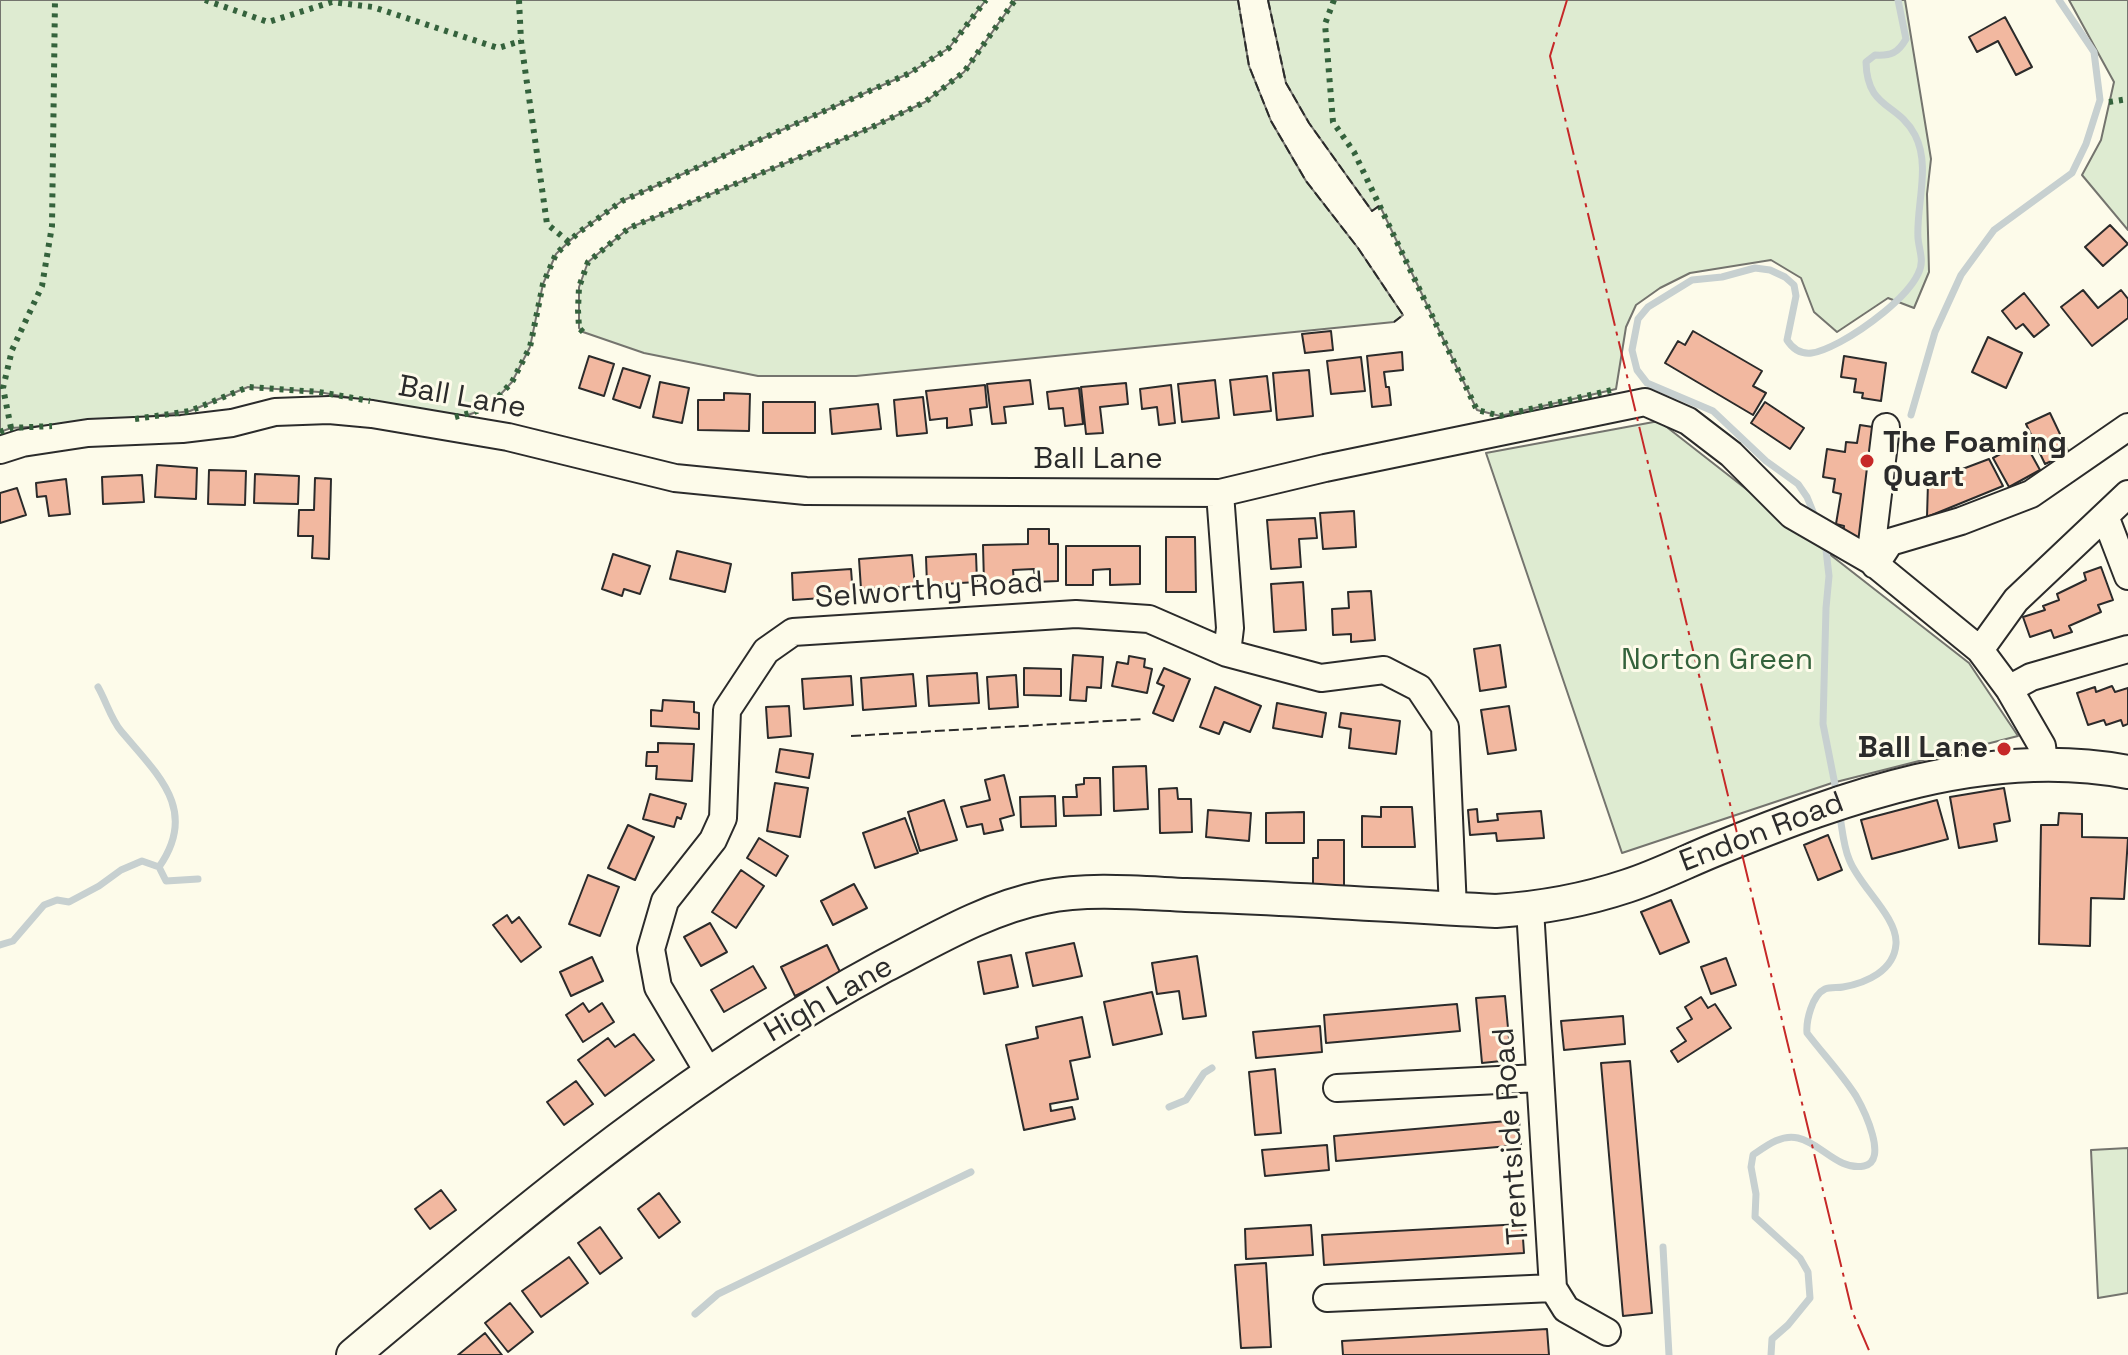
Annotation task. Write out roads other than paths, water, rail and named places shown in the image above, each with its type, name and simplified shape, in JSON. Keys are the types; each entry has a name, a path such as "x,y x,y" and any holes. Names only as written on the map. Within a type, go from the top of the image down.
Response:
{"main road":[{"name":"Endon Road","path":"1400,905 1496,911 1530,909 1593,896 1630,885 1863,794 1959,773 2044,764 2101,766 2128,772"},
{"name":"High Lane","path":"353,1355 525,1211 709,1073 815,1003 983,918 1045,897 1111,893 1400,905"}],"street":[{"name":"Ball Lane","path":"0,450 22,443 88,433 182,429 232,423 275,412 329,410 372,414 508,437 675,478 806,491 1220,493 1325,468 1645,402 1688,421 1731,454 1792,515 1872,563 1980,650 2009,689 2042,746 2044,764"},
{"path":"1872,563 1886,427"},
{"path":"1872,563 1890,542 1961,521 2031,494 2128,427"},
{"path":"1220,493 1230,628 1227,653"},
{"path":"1980,650 2016,600 2128,494"},
{"path":"2105,516 2128,576"},
{"name":"Selworthy Road","path":"709,1073 658,987 651,949 665,901 713,840 723,818 727,710 766,651 793,632 1076,614 1149,619 1227,653 1321,678 1384,670 1419,688 1445,727 1453,909"},
{"path":"2009,689 2031,677 2128,649"},
{"name":"Trentside Road","path":"1530,909 1553,1288"},
{"path":"1337,1088 1539,1078"},
{"path":"1327,1298 1553,1288 1566,1309 1607,1332"}],"waterway":[{"path":"1816,519 1798,484 1766,461 1713,411 1647,383 1637,370 1632,350 1638,319 1648,307 1692,280 1722,277 1755,268 1785,277 1794,285 1796,296 1787,340 1805,353 1826,349 1861,329 1884,312 1912,284 1921,260 1918,238 1922,173 1920,147 1908,124 1877,97 1868,78 1866,62 1875,55 1894,53 1906,39 1898,0"},
{"path":"1911,415 1935,332 1961,275 1994,230 2072,173 2086,144 2100,100 2094,52 2059,0"},
{"path":"1825,541 1829,576 1823,724 1837,795"},
{"path":"98,687 117,726 160,778 169,794 175,828 170,847 159,867"},
{"path":"1771,1355 1772,1339 1810,1298 1808,1272 1800,1258 1755,1217 1753,1155 1774,1142 1792,1137 1806,1141 1838,1161 1855,1166 1871,1162 1874,1155 1872,1134 1856,1096 1807,1033 1811,1009 1820,992 1861,982 1877,974 1890,962 1896,944 1891,923 1849,859 1839,811"},
{"path":"0,945 13,941 44,905 57,900 69,902 121,870 142,861 159,867 166,881 198,879"},
{"path":"1169,1107 1186,1100 1204,1073 1212,1068"},
{"path":"695,1314 718,1294 971,1172"},
{"path":"1663,1247 1669,1355"}],"place":[{"name":"The Foaming Quart","path":"1867,461"},
{"name":"Ball Lane","path":"2004,749"}],"park label":[{"name":"Norton Green","path":"1717,661"}]}
